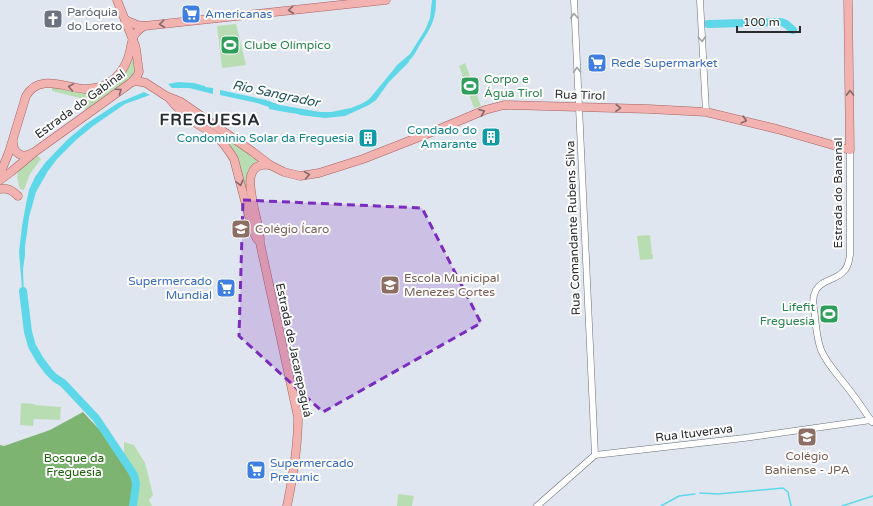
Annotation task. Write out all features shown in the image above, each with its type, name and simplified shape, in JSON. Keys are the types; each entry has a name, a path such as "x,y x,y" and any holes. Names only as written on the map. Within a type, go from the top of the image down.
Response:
{"main road":[{"path":"117,0 133,39"},
{"path":"125,20 136,25 144,26 386,0"},
{"name":"Estrada do Bananal","path":"844,150 850,132 848,0"},
{"path":"133,39 136,33 144,26"},
{"name":"Estrada do Gabinal","path":"0,180 34,152 132,82 139,72 133,39"},
{"name":"Estrada do Gabinal","path":"0,174 3,170 28,93 39,84 49,83 84,89 95,88 109,83 118,76 125,64 133,39"},
{"name":"Estrada de Jacarepaguá","path":"132,82 137,81 146,83 168,97 181,102 270,165"},
{"name":"Estrada de Jacarepaguá","path":"168,97 176,108 216,137 230,152 234,159 255,235 260,243"},
{"name":"Rua Tirol","path":"270,165 291,175 300,176 319,173 363,159 485,110 504,105 706,112 777,129 844,150"},
{"path":"844,150 840,144 845,142 850,132"},
{"path":"13,141 13,146 18,154 23,156 34,152"},
{"name":"Estrada de Jacarepaguá","path":"270,165 262,165 257,167 252,172 250,179 260,233 260,243 298,417 298,433 287,506"},
{"path":"0,189 9,189 18,196"},
{"name":"Estrada de Jacarepaguá","path":"291,486 291,506"}],"street":[{"name":"Rua Comandante Rubens Silva","path":"574,0 595,456"},
{"path":"700,0 706,112"},
{"name":"Estrada do Bananal","path":"844,150 850,255 844,272 819,286 814,294 813,303 816,330 824,355 872,422"},
{"name":"Rua Ituverava","path":"595,456 872,422"},
{"path":"537,506 595,456"}],"highlighted area":[{"path":"243,200 422,208 481,323 323,412 239,336"}],"green space":[{"name":"Clube Olímpico","path":"236,24 246,65 222,68 217,26"},
{"path":"133,49 135,69 131,80 86,111 80,98 52,91 52,86 82,93 94,93 104,89"},
{"name":"Corpo e Água Tirol","path":"465,63 481,106 474,108 459,66"},
{"path":"192,114 259,160 249,169 246,177 253,216 238,161 192,116"},
{"path":"36,155 41,159 30,174 24,190 20,189 17,177 18,172 22,165"},
{"path":"650,235 653,259 640,260 637,236"},
{"path":"21,403 61,407 60,420 34,419 33,426 20,425"},
{"name":"Bosque da Freguesia","path":"83,412 109,440 132,479 134,492 131,506 0,506 0,445 4,446 50,430"},
{"path":"124,442 134,445 145,463 153,495 149,500 152,506 136,506 136,496 131,471 124,454"},
{"path":"398,494 414,496 412,506 397,506"}],"water":[{"path":"432,0 436,0 434,19 409,62 389,82 376,100 369,105 345,116 325,118 300,115 269,109 269,107 257,103 220,95 220,90 266,100 280,105 320,112 331,112 351,108 361,104 371,97 397,65 410,54 425,30 430,18"},
{"path":"178,82 194,83 213,88 213,94 189,88 172,88 168,84"},
{"path":"144,92 150,95 125,104 93,126 57,159 48,171 36,192 29,217 23,269 24,300 19,252 26,204 29,190 35,177 45,163 67,140 86,124 118,103"}],"waterway":[{"path":"708,24 781,22 793,30"},
{"path":"23,291 28,332 32,346 49,372 63,383 96,418 134,475 136,484 133,506"},
{"path":"700,493 718,494 783,488 788,492 791,506"},
{"path":"661,506 679,496 695,494"},
{"path":"842,506 873,496"}],"place":[{"name":"Americanas","path":"191,14"},
{"name":"Paróquia do Loreto","path":"53,19"},
{"name":"Clube Olímpico","path":"230,45"},
{"name":"Rede Supermarket","path":"597,63"},
{"name":"Corpo e Água Tirol","path":"470,86"},
{"name":"Condado do Amarante","path":"491,137"},
{"name":"Condominio Solar da Freguesia","path":"368,138"},
{"name":"Colégio Ícaro","path":"241,229"},
{"name":"Escola Municipal Menezes Cortes","path":"390,285"},
{"name":"Supermercado Mundial","path":"226,288"},
{"name":"Lifefit Freguesia","path":"829,314"},
{"name":"Colégio Bahiense - JPA","path":"807,437"},
{"name":"Supermercado Prezunic","path":"256,470"}],"district":[{"name":"FREGUESIA","path":"210,119"}],"water label":[{"name":"Rio Sangrador","path":"276,93"}]}
